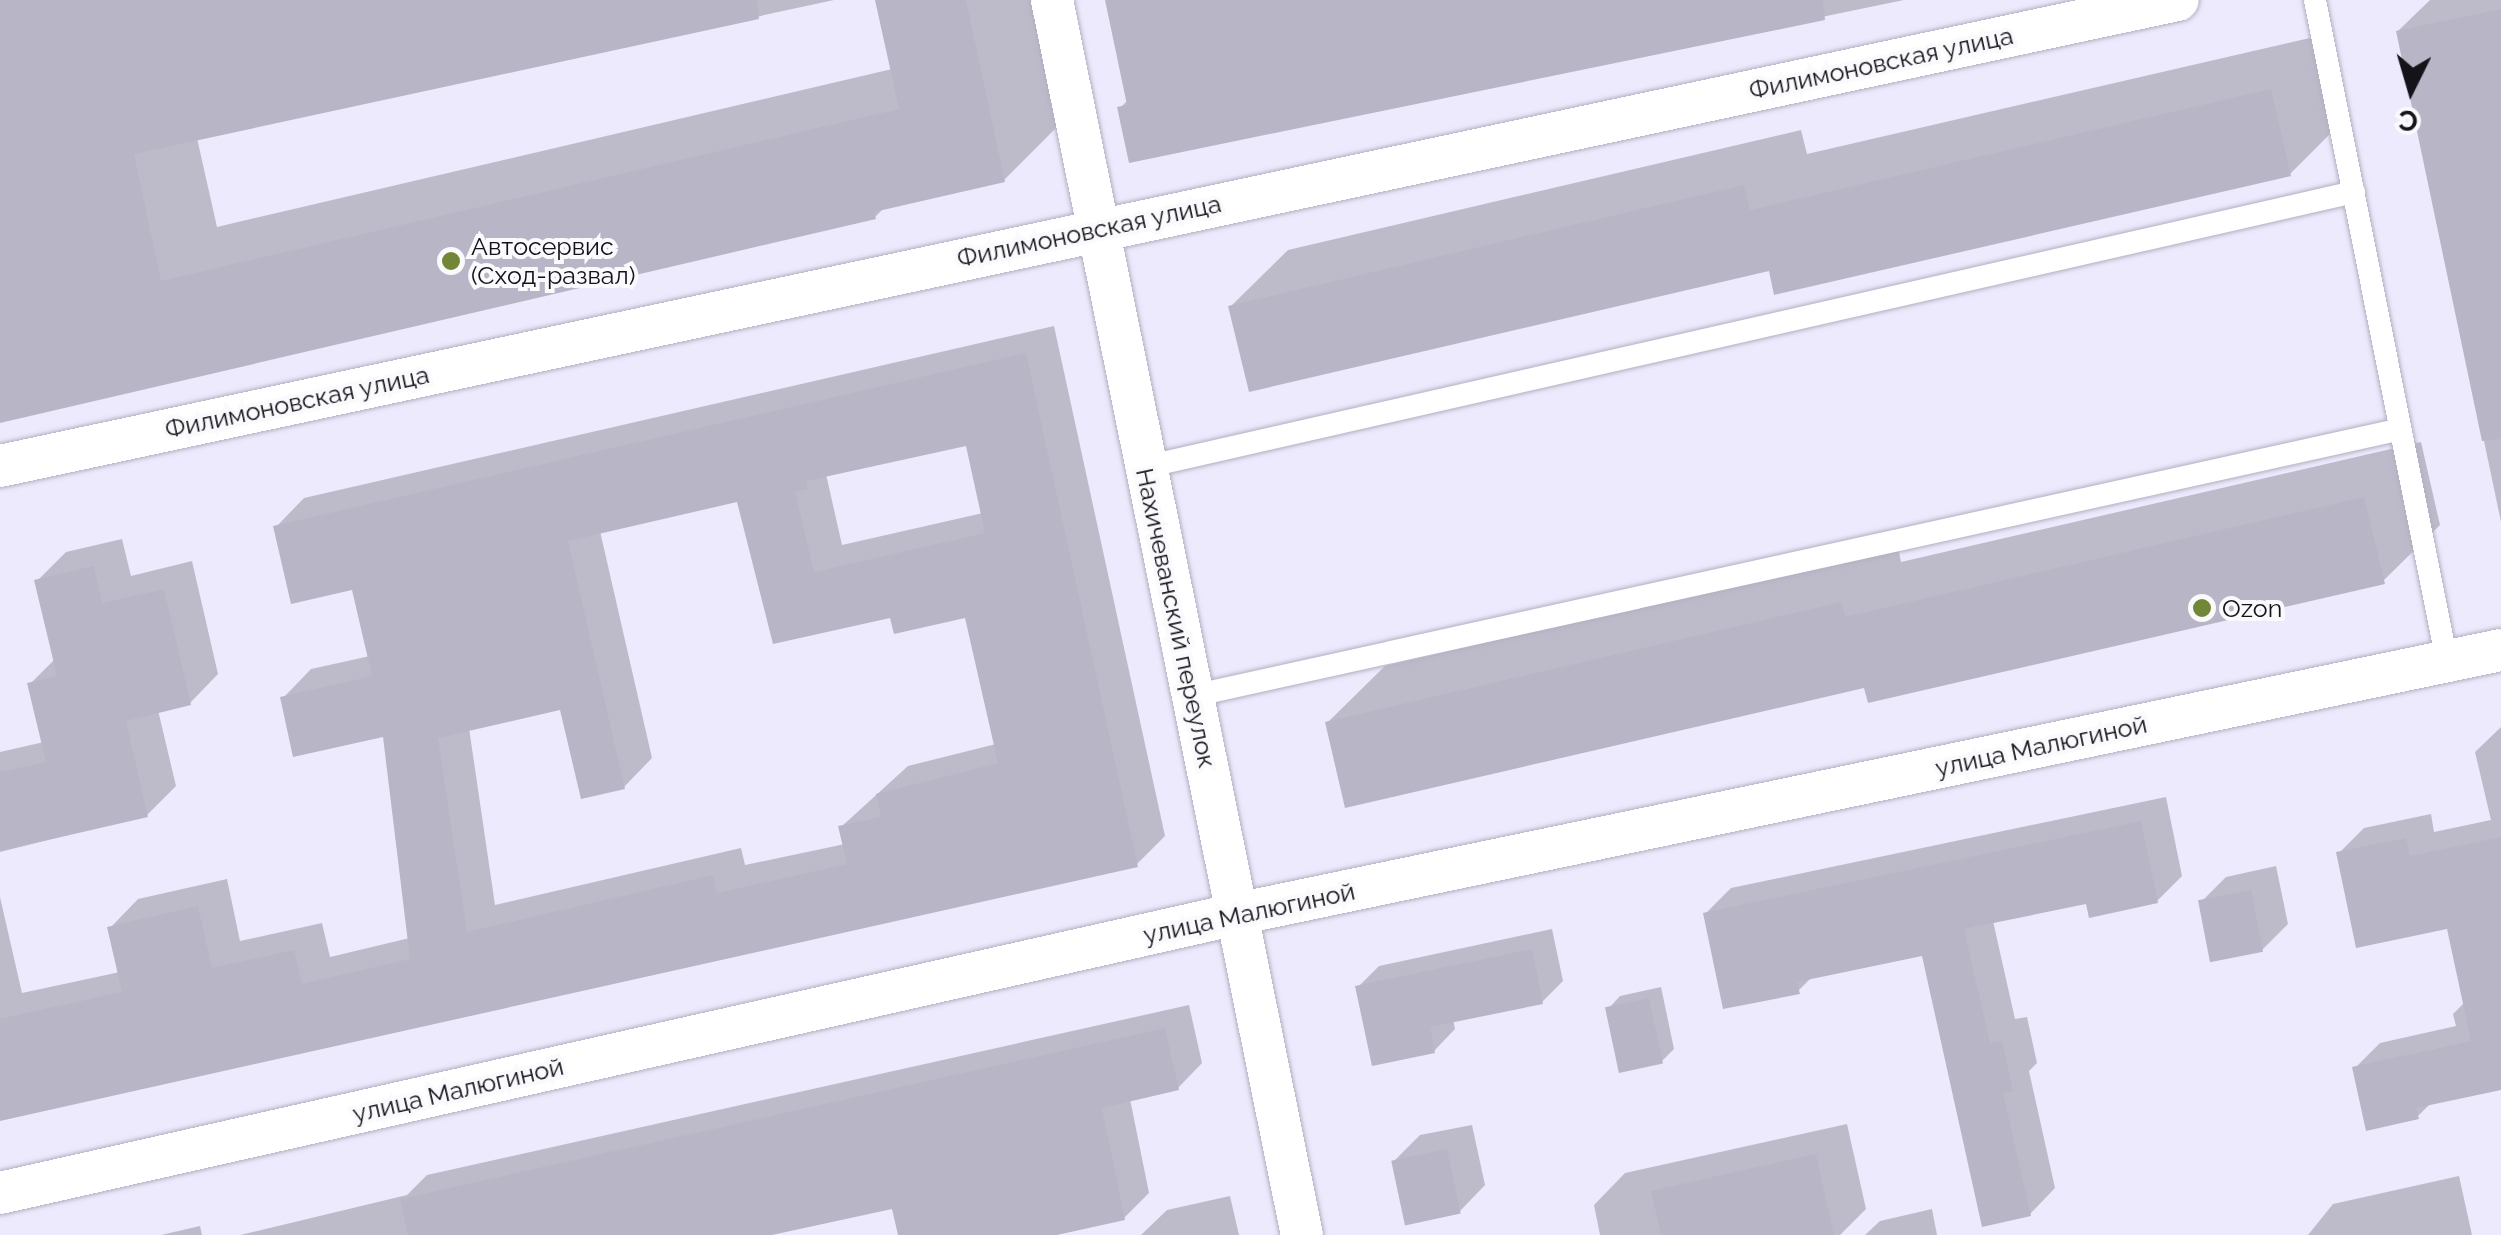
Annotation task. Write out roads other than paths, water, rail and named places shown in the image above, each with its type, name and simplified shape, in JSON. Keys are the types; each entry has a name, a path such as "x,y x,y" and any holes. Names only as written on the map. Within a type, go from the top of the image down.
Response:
{"street":[{"name":"Нахичеванский переулок","path":"1052,0 1302,1235"},
{"name":"Филимоновская улица","path":"0,466 2178,0"},
{"name":"улица Малюгиной","path":"0,1193 1237,914 2501,650"}],"lane":[{"path":"2315,0 2397,430 2447,662"},
{"path":"1145,467 2354,192"},
{"path":"1192,696 2397,430"}],"place":[{"name":"Автосервис (Сход-развал)","path":"451,261"},
{"name":"Ozon","path":"2202,608"}]}
